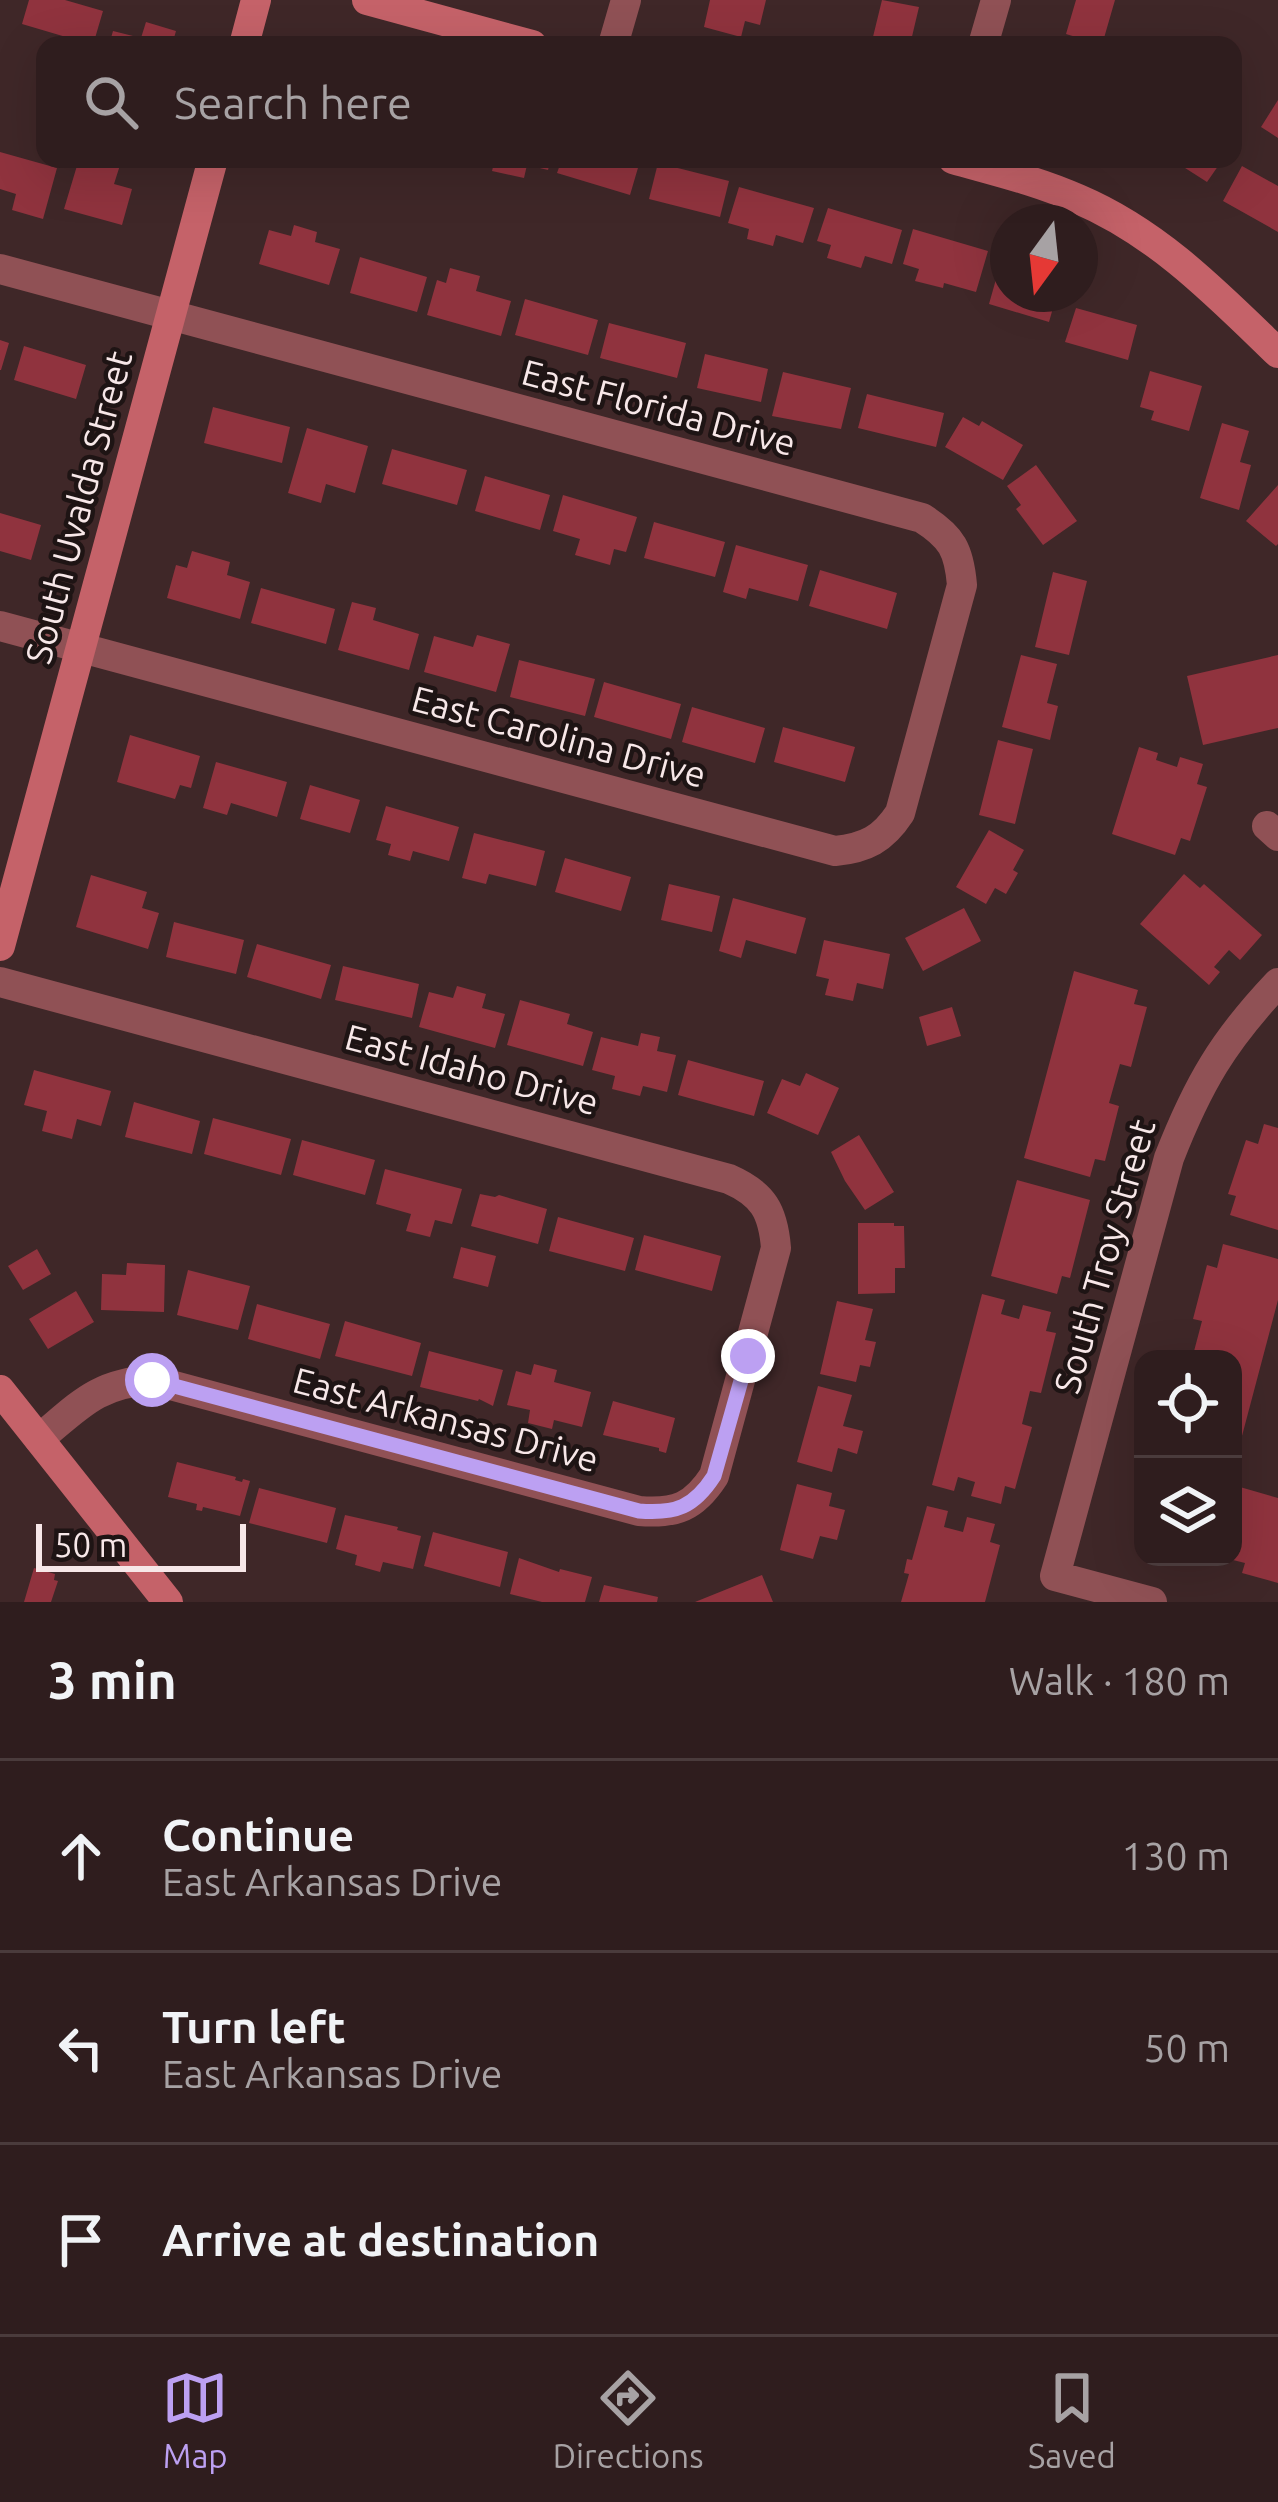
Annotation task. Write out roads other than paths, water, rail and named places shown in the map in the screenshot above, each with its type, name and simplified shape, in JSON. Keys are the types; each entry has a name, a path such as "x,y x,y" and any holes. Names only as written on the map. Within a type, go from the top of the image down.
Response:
{"street":[{"path":"246,36 256,0"},
{"path":"367,0 499,36"},
{"path":"616,36 626,0"},
{"path":"985,36 995,0"},
{"name":"South Uvalda Street","path":"0,946 211,168"},
{"path":"986,168 1037,182 1122,221 1198,275 1278,353"},
{"name":"East Florida Drive","path":"0,269 922,518 942,530 952,544 960,561 962,584 929,709"},
{"path":"0,626 81,647"},
{"name":"East Carolina Drive","path":"81,647 836,850 874,842 889,830 900,813 929,709"},
{"name":"East Idaho Drive","path":"0,982 748,1187 764,1203 774,1224 776,1248 748,1356"},
{"name":"South Troy Street","path":"1152,1602 1055,1576 1169,1158 1211,1064 1278,983"},
{"name":"East Arkansas Drive","path":"38,1439 108,1388 152,1380 639,1511 663,1513 685,1507 704,1492 714,1476 748,1356"},
{"path":"0,1390 168,1602"}]}
